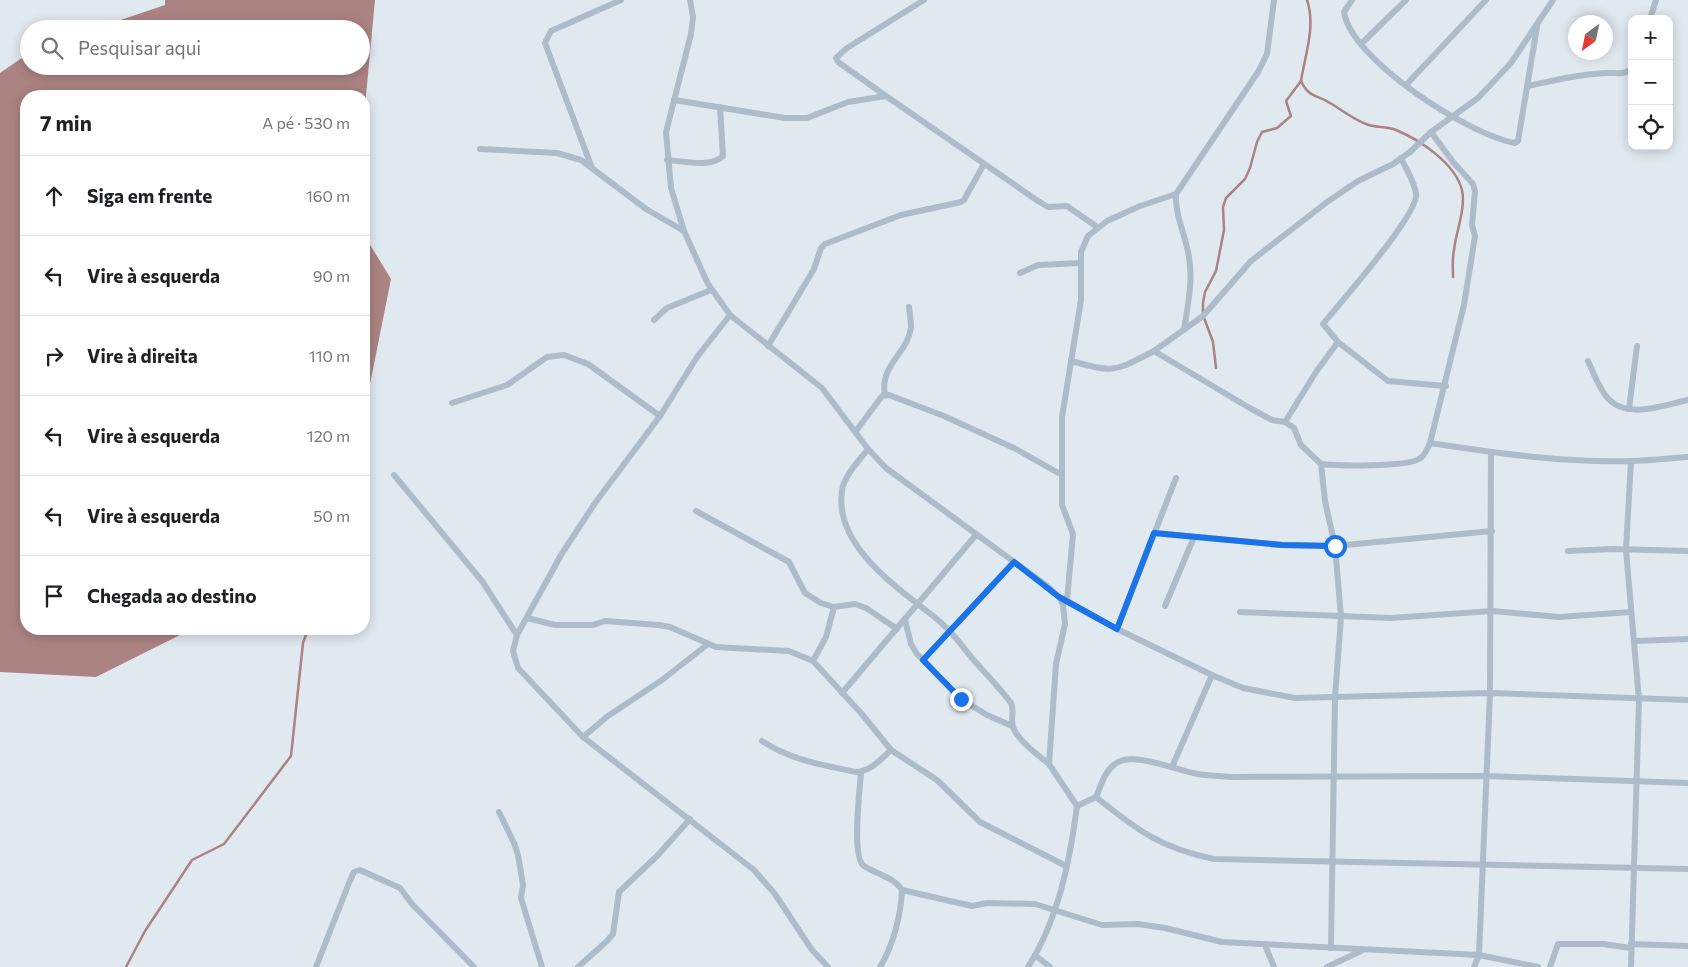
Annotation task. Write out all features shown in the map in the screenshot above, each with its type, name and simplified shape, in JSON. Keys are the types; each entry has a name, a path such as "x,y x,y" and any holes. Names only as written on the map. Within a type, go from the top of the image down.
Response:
{"street":[{"path":"593,169 545,43 551,31 621,0"},
{"path":"690,0 693,16 691,34 666,132 667,160 671,188 684,230 711,290 730,315 822,388 868,449 902,482 1014,562 1059,597 1117,629 1212,675 1243,688 1270,694 1296,698 1490,694 1688,700"},
{"path":"924,0 847,48 836,58 838,62 984,164 1048,206 1067,206 1097,227"},
{"path":"1184,330 1192,285 1188,251 1176,209 1176,194 1258,72 1267,54 1274,0"},
{"path":"1352,0 1344,12 1346,21 1361,44 1406,85 1451,116 1515,143 1518,141 1523,119 1538,22"},
{"path":"1361,44 1406,0"},
{"path":"1406,85 1486,0"},
{"path":"1071,361 1106,370 1120,369 1154,351 1203,316 1251,261 1326,202 1358,181 1401,158 1451,116 1478,98 1512,63 1553,0"},
{"path":"1651,15 1656,0"},
{"path":"1527,86 1603,73 1623,74 1628,72"},
{"path":"674,100 785,118 807,118 848,102 886,96"},
{"path":"667,160 702,162 723,156 720,107"},
{"path":"1321,464 1357,466 1418,460 1426,453 1430,443 1446,386 1475,249 1471,212 1475,191 1474,184 1468,175 1453,162 1431,132"},
{"path":"480,149 557,153 581,160 646,209 684,230"},
{"path":"1401,158 1415,189 1415,202 1396,234 1323,324 1338,342 1388,381 1446,386"},
{"path":"768,346 814,269 821,248 825,244 901,215 961,202 964,200 984,164"},
{"path":"1067,600 1073,534 1062,505 1062,417 1081,300 1081,252 1088,236 1097,227 1140,206 1176,194"},
{"path":"1020,273 1038,266 1081,262"},
{"path":"654,320 667,308 711,290"},
{"path":"856,431 885,395 883,381 911,328 909,307"},
{"path":"730,315 697,357 660,416 594,503 561,555 517,635 513,651 518,668 584,737 754,870 775,894 812,950 826,965"},
{"path":"1285,422 1316,372 1338,342"},
{"path":"1629,409 1637,346"},
{"path":"1154,351 1248,407 1272,420 1285,422 1294,428 1301,445 1321,464 1325,501 1335,546 1341,616 1335,697 1331,948"},
{"path":"452,403 508,385 548,357 564,356 588,364 660,416"},
{"path":"1588,361 1606,396 1617,404 1629,409 1648,409 1688,400"},
{"path":"885,395 944,416 1016,449 1062,475"},
{"path":"1430,443 1491,454 1563,459 1631,461 1688,457"},
{"path":"868,449 847,478 842,490 845,522 860,551 868,561 917,605 950,631 1011,703 1014,709 1012,726"},
{"path":"1474,967 1479,955 1490,694 1492,611 1491,454"},
{"path":"1631,461 1626,550 1639,700 1631,967"},
{"path":"394,475 482,581 517,635"},
{"path":"1117,629 1176,478"},
{"path":"696,512 789,562 805,593 821,604 834,607 855,604 866,608 897,629"},
{"path":"1154,533 1282,545 1335,546 1492,531"},
{"path":"842,693 976,535"},
{"path":"1164,606 1194,537"},
{"path":"1568,551 1688,551"},
{"path":"923,660 1014,562"},
{"path":"1049,764 1056,664 1065,624 1064,605 1059,597"},
{"path":"813,661 826,638 834,607"},
{"path":"1240,612 1391,618 1492,611 1559,616 1630,612"},
{"path":"527,618 555,625 593,625 606,621 659,625 670,627 723,649 789,651 813,661 891,750 936,780 980,822 1066,866"},
{"path":"905,620 911,644 923,660 961,699 987,715 1012,726 1028,746 1049,764 1077,806 1072,848 1054,911 1028,967"},
{"path":"1634,640 1688,639"},
{"path":"584,737 608,716 662,680 708,644"},
{"path":"1172,767 1212,675"},
{"path":"762,741 774,749 796,758 861,772 875,765 891,750"},
{"path":"1077,806 1096,798 1106,772 1116,763 1125,759 1172,767 1196,774 1233,777 1486,776 1688,783"},
{"path":"861,772 857,822 858,859 863,865 898,884 902,890 972,906 1020,902 1035,904 1102,925 1138,924 1165,928 1222,942 1479,955 1538,967"},
{"path":"1096,798 1149,838 1187,853 1214,859 1241,861 1482,863 1688,869"},
{"path":"499,812 518,856 523,885 521,898 542,967"},
{"path":"578,967 607,941 612,934 619,892 658,855 690,819"},
{"path":"316,967 349,883 354,872 360,870 400,888 412,904 474,967"},
{"path":"880,967 887,956 893,940 902,890"},
{"path":"1550,967 1558,944 1688,946"},
{"path":"1265,945 1274,967"},
{"path":"1327,967 1362,950"},
{"path":"1035,955 1050,967"},
{"path":"817,967 826,965"}],"shaded area":[{"path":"165,0 375,0 370,53 370,20 121,20 165,5"},
{"path":"20,59 20,75 368,75 367,90 20,90 20,635 180,635 96,677 0,672 0,73"},
{"path":"370,245 391,279 370,384"}],"waterway":[{"path":"1307,0 1310,30 1301,81 1307,90 1361,122 1396,130 1426,146 1444,162 1458,180 1462,190 1463,204 1453,253 1453,277"},
{"path":"1216,368 1213,342 1203,315 1203,303 1205,292 1216,271 1224,230 1223,207 1226,198 1245,179 1262,132 1277,128 1291,116 1286,101 1301,81"},
{"path":"126,967 145,931 192,860 224,844 291,756 303,643 306,635"}],"route":[{"path":"961,699 923,660 1014,562 1059,597 1117,629 1154,533 1204,539 1225,538 1282,545 1335,546"}]}
